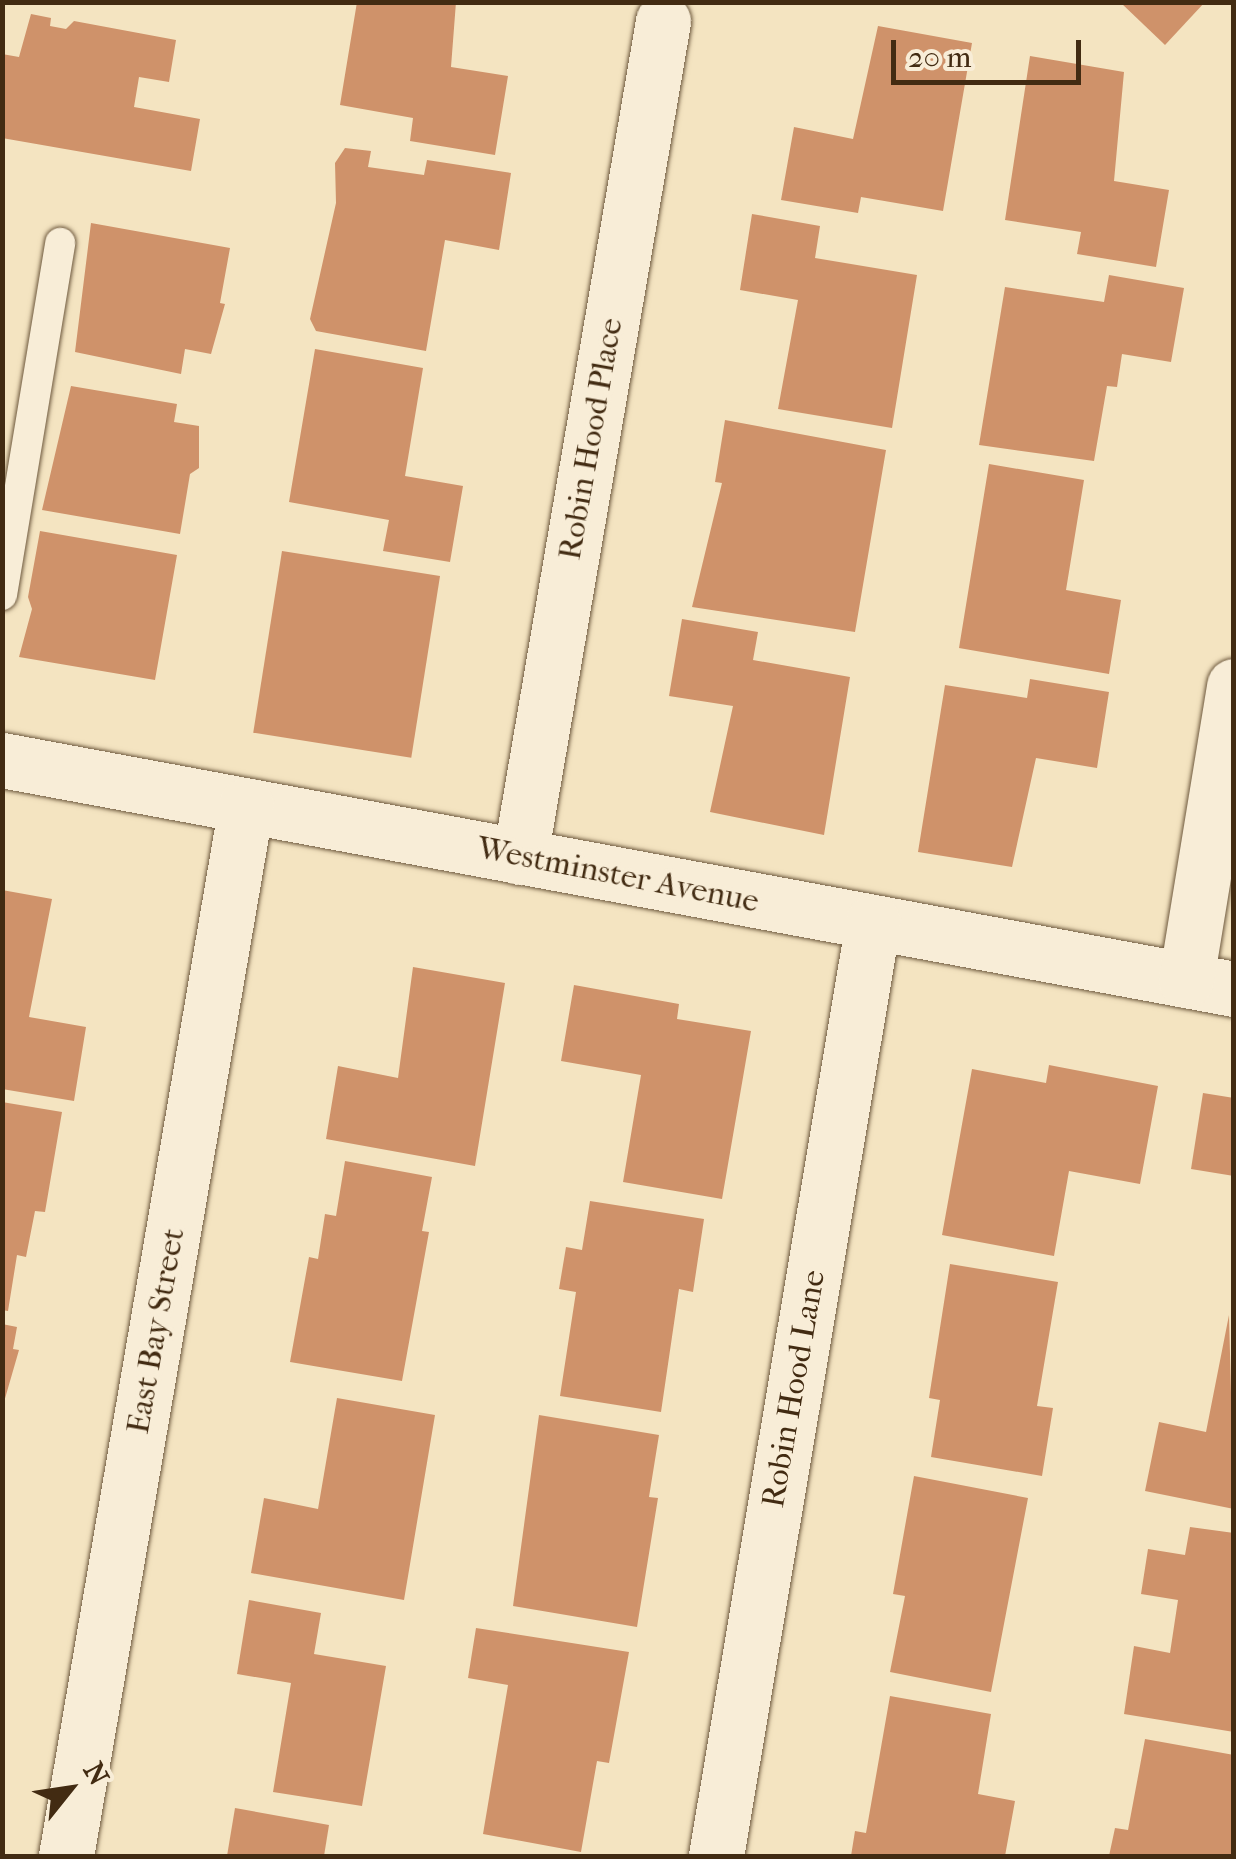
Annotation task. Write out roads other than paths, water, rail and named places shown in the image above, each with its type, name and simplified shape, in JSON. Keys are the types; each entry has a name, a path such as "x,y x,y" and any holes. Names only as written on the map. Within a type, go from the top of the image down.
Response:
{"street":[{"name":"Robin Hood Place","path":"520,857 662,21"},
{"path":"1210,985 1234,686"},
{"name":"Westminster Avenue","path":"2,760 1210,985"},
{"name":"East Bay Street","path":"66,1856 246,805"},
{"name":"Robin Hood Lane","path":"716,1856 873,922"}],"lane":[{"path":"2,595 60,243"}]}
